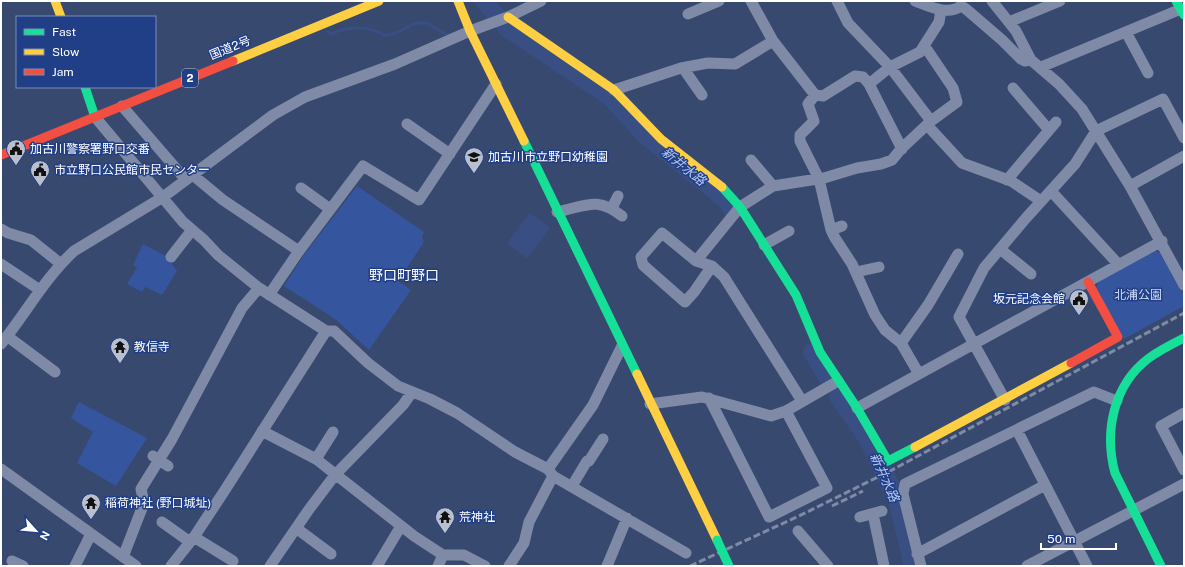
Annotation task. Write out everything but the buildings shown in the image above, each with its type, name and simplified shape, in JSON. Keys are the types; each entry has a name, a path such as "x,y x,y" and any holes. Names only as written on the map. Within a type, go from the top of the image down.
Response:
{"main road":[{"path":"55,1 61,16"},
{"name":"国道2号","path":"1,155 379,1"},
{"path":"458,1 470,30 557,212 729,566"},
{"path":"508,17 614,90 661,139 712,176 727,191 740,207 796,295 820,352 857,408 888,461 1005,400 1118,337 1088,282"},
{"path":"85,88 95,117"},
{"path":"1161,566 1132,511 1109,458 1108,438 1117,401 1126,384 1141,365 1158,352 1184,338"}],"street":[{"path":"55,372 4,340 40,290 61,264 74,251 163,197 273,115 305,97 395,64 470,30 508,17 541,1"},
{"path":"688,14 719,1"},
{"path":"751,1 773,41 815,95 823,96 855,76 863,77 869,84 902,149"},
{"path":"837,1 848,22 890,67 929,123 962,163 1008,180 1041,200"},
{"path":"915,1 941,10 957,9 961,6 966,8 1020,59 1025,61 1031,60"},
{"path":"992,1 1009,22 1031,60 1041,67 1082,109 1162,241 1184,285"},
{"path":"1009,22 1060,1"},
{"path":"1041,67 1180,8"},
{"path":"869,84 890,67 920,52 924,48 939,22 941,10"},
{"path":"1126,32 1148,73"},
{"path":"614,90 683,68 708,63 735,64 773,41"},
{"path":"696,261 740,207 773,186 819,179 857,168 882,164 892,160 929,123 957,102 949,82 928,51 924,48"},
{"path":"683,68 702,95"},
{"path":"269,295 299,251 363,166 419,200 496,84"},
{"path":"1008,180 1052,126 1013,88"},
{"path":"815,95 808,104 814,121 800,135 800,141 819,179 831,230 856,272 875,315 885,330 901,343 919,374"},
{"path":"1005,400 959,317 984,268 1041,200 1075,164 1096,130 1163,98 1184,138"},
{"path":"122,106 190,178 299,251"},
{"path":"95,117 183,222 218,255 259,288 326,330 334,331 368,364 398,386 457,413 515,452 686,553"},
{"path":"407,124 450,154"},
{"path":"1130,186 1184,156"},
{"path":"751,160 773,186"},
{"path":"301,188 330,209"},
{"path":"1050,191 1119,265"},
{"path":"612,208 618,196"},
{"path":"557,212 583,207 587,204 600,204 612,208 622,216"},
{"path":"831,230 842,226"},
{"path":"1,229 8,233 31,240 61,264"},
{"path":"171,257 192,230"},
{"path":"764,245 789,231"},
{"path":"712,266 694,292 685,302 643,265 641,257 662,233 696,261 712,266 724,277 802,401"},
{"path":"857,408 1162,241"},
{"path":"1000,249 1031,274"},
{"path":"901,343 928,305 958,254"},
{"path":"1,264 40,290"},
{"path":"856,272 879,267"},
{"path":"123,557 144,503 141,489 160,461 242,308 259,288"},
{"path":"171,566 192,540 326,330"},
{"path":"509,566 524,543 529,522 550,472 593,405 622,346"},
{"path":"650,404 702,397 771,416 786,411 838,381"},
{"path":"270,566 335,475 403,406 412,392"},
{"path":"921,566 903,494 905,484 1094,392 1117,401"},
{"path":"709,398 769,517 827,488 786,411"},
{"path":"1184,414 1161,426 1184,470"},
{"path":"1017,430 1087,566"},
{"path":"262,431 316,459 401,526 443,555 464,555 485,566"},
{"path":"316,459 333,432"},
{"path":"572,486 587,461 589,461 603,439"},
{"path":"1,469 136,566"},
{"path":"1027,566 1184,484"},
{"path":"917,554 1045,485"},
{"path":"860,517 878,513 884,566"},
{"path":"607,566 627,518"},
{"path":"162,522 192,540 233,561"},
{"path":"377,566 401,526"},
{"path":"296,528 331,554"},
{"path":"798,531 828,566"},
{"path":"75,566 91,534"},
{"path":"438,566 443,555"},
{"path":"12,561 23,566"}],"green space":[{"path":"357,186 424,232 422,237 424,242 398,281 411,290 369,350 335,319 284,286 304,255"},
{"path":"143,244 166,256 177,271 162,295 145,287 142,292 127,284 137,267 133,265"},
{"name":"北浦公園","path":"1154,250 1160,253 1184,295 1184,306 1124,339 1096,288 1099,281"},
{"path":"79,402 147,438 116,486 77,463 93,432 71,418"}],"shaded area":[{"path":"530,213 550,228 527,258 507,243"}],"waterway":[{"name":"新井水路","path":"484,1 507,28 610,97 646,136 726,200 733,211"},
{"path":"328,32 331,34 346,29 362,28 373,30 385,35 390,35 415,24 426,23 450,35"},
{"name":"新井水路","path":"812,352 828,379"},
{"name":"新井水路","path":"838,396 868,439 897,499 913,566"}],"railway":[{"path":"690,566 799,516 892,470 1184,313"},
{"path":"832,506 863,491"}],"traffic: fast":[{"path":"1176,1 1184,15"},
{"path":"85,88 95,117"},
{"path":"524,141 637,374"},
{"path":"722,187 740,207 796,295 820,352 857,408 888,461 915,447"},
{"path":"1161,566 1115,473 1112,457 1111,426 1114,410 1120,395 1127,382 1137,369 1153,355 1184,338"},
{"path":"717,540 729,566"}],"traffic: slow":[{"path":"55,1 61,16"},
{"path":"233,61 379,1"},
{"path":"458,1 470,31 524,141"},
{"path":"508,17 614,90 661,139 722,187"},
{"path":"915,447 1071,363"},
{"path":"637,374 717,540"}],"traffic: jam":[{"path":"1,155 233,61"},
{"path":"1071,363 1118,337 1088,282"}],"place":[{"name":"加古川警察署野口交番","path":"16,166"},
{"name":"加古川市立野口幼稚園","path":"474,174"},
{"name":"市立野口公民館市民センター","path":"40,187"},
{"name":"坂元記念会館","path":"1079,316"},
{"name":"教信寺","path":"120,364"},
{"name":"稲荷神社 (野口城址)","path":"91,520"},
{"name":"荒神社","path":"445,534"}],"district":[{"name":"野口町野口","path":"404,275"}]}
